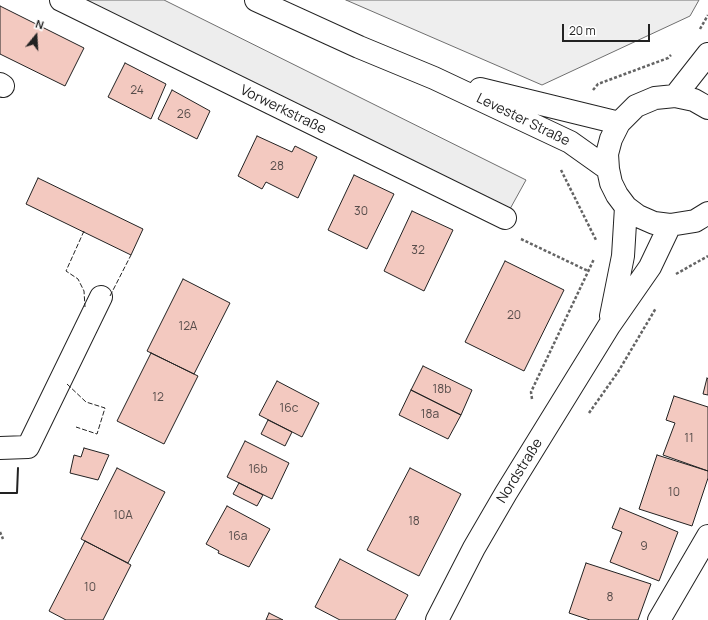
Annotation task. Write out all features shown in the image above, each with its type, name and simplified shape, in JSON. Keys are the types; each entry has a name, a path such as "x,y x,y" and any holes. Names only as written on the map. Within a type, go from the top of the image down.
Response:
{"street":[{"name":"Vorwerkstraße","path":"61,0 505,218"},
{"name":"Levester Straße","path":"256,0 359,47 434,78 570,142 608,169"},
{"path":"675,96 708,54"},
{"name":"Levester Straße","path":"434,78 619,123"},
{"path":"708,108 694,100 675,96 655,98 636,106 619,123 611,139 607,154 611,182 618,196 626,206 638,216 654,223 670,225 695,221 708,213"},
{"name":"Nordstraße","path":"609,326 623,256 626,206"},
{"name":"Nordstraße","path":"437,620 474,548 609,326 650,267 670,225"},
{"path":"0,448 28,447 101,297"},
{"path":"659,620 708,536"}],"path":[{"path":"505,218 518,237 588,271"},
{"path":"541,438 531,392 597,253"},
{"path":"0,532 3,539"}],"shaded area":[{"path":"62,0 164,0 526,180 505,218"},
{"path":"346,0 699,0 690,16 542,85"}],"building":[{"path":"0,6 84,48 65,86 0,54"},
{"path":"125,63 166,84 151,119 108,97"},
{"path":"172,90 210,111 197,139 158,119"},
{"path":"257,136 292,152 295,146 317,157 298,198 266,182 262,189 238,176"},
{"path":"354,175 394,194 367,249 328,230"},
{"path":"38,178 143,229 131,255 26,204"},
{"path":"412,211 453,230 424,291 384,271"},
{"path":"505,261 564,290 524,371 465,342"},
{"path":"183,279 230,303 194,374 147,351"},
{"path":"151,353 198,376 164,444 117,421"},
{"path":"423,366 472,390 461,415 411,390"},
{"path":"707,378 708,379 708,395 703,394"},
{"path":"277,381 319,403 302,437 259,415"},
{"path":"411,390 461,415 448,439 399,415"},
{"path":"674,396 708,407 708,471 663,455 675,423 666,420"},
{"path":"268,420 292,432 285,446 261,434"},
{"path":"245,441 289,463 272,499 227,477"},
{"path":"84,448 109,455 98,480 70,473 74,455 81,457"},
{"path":"657,455 708,471 708,478 692,526 639,509"},
{"path":"117,468 165,492 128,563 81,539"},
{"path":"410,468 461,494 419,576 367,550"},
{"path":"239,483 263,495 257,506 233,494"},
{"path":"227,506 270,529 249,567 218,553 219,551 206,544"},
{"path":"620,508 678,532 659,581 610,562 622,532 612,528"},
{"path":"85,541 131,565 103,620 66,620 49,611"},
{"path":"340,559 408,595 395,620 340,620 315,607"},
{"path":"586,563 651,584 638,620 590,620 569,613"},
{"path":"269,613 283,620 266,620"}],"fence":[{"path":"84,231 66,271 78,279 84,291 85,307"},
{"path":"110,296 131,255"},
{"path":"67,384 86,402 105,408 97,434 76,427"}],"wall":[{"path":"0,493 17,493 18,468"}]}
